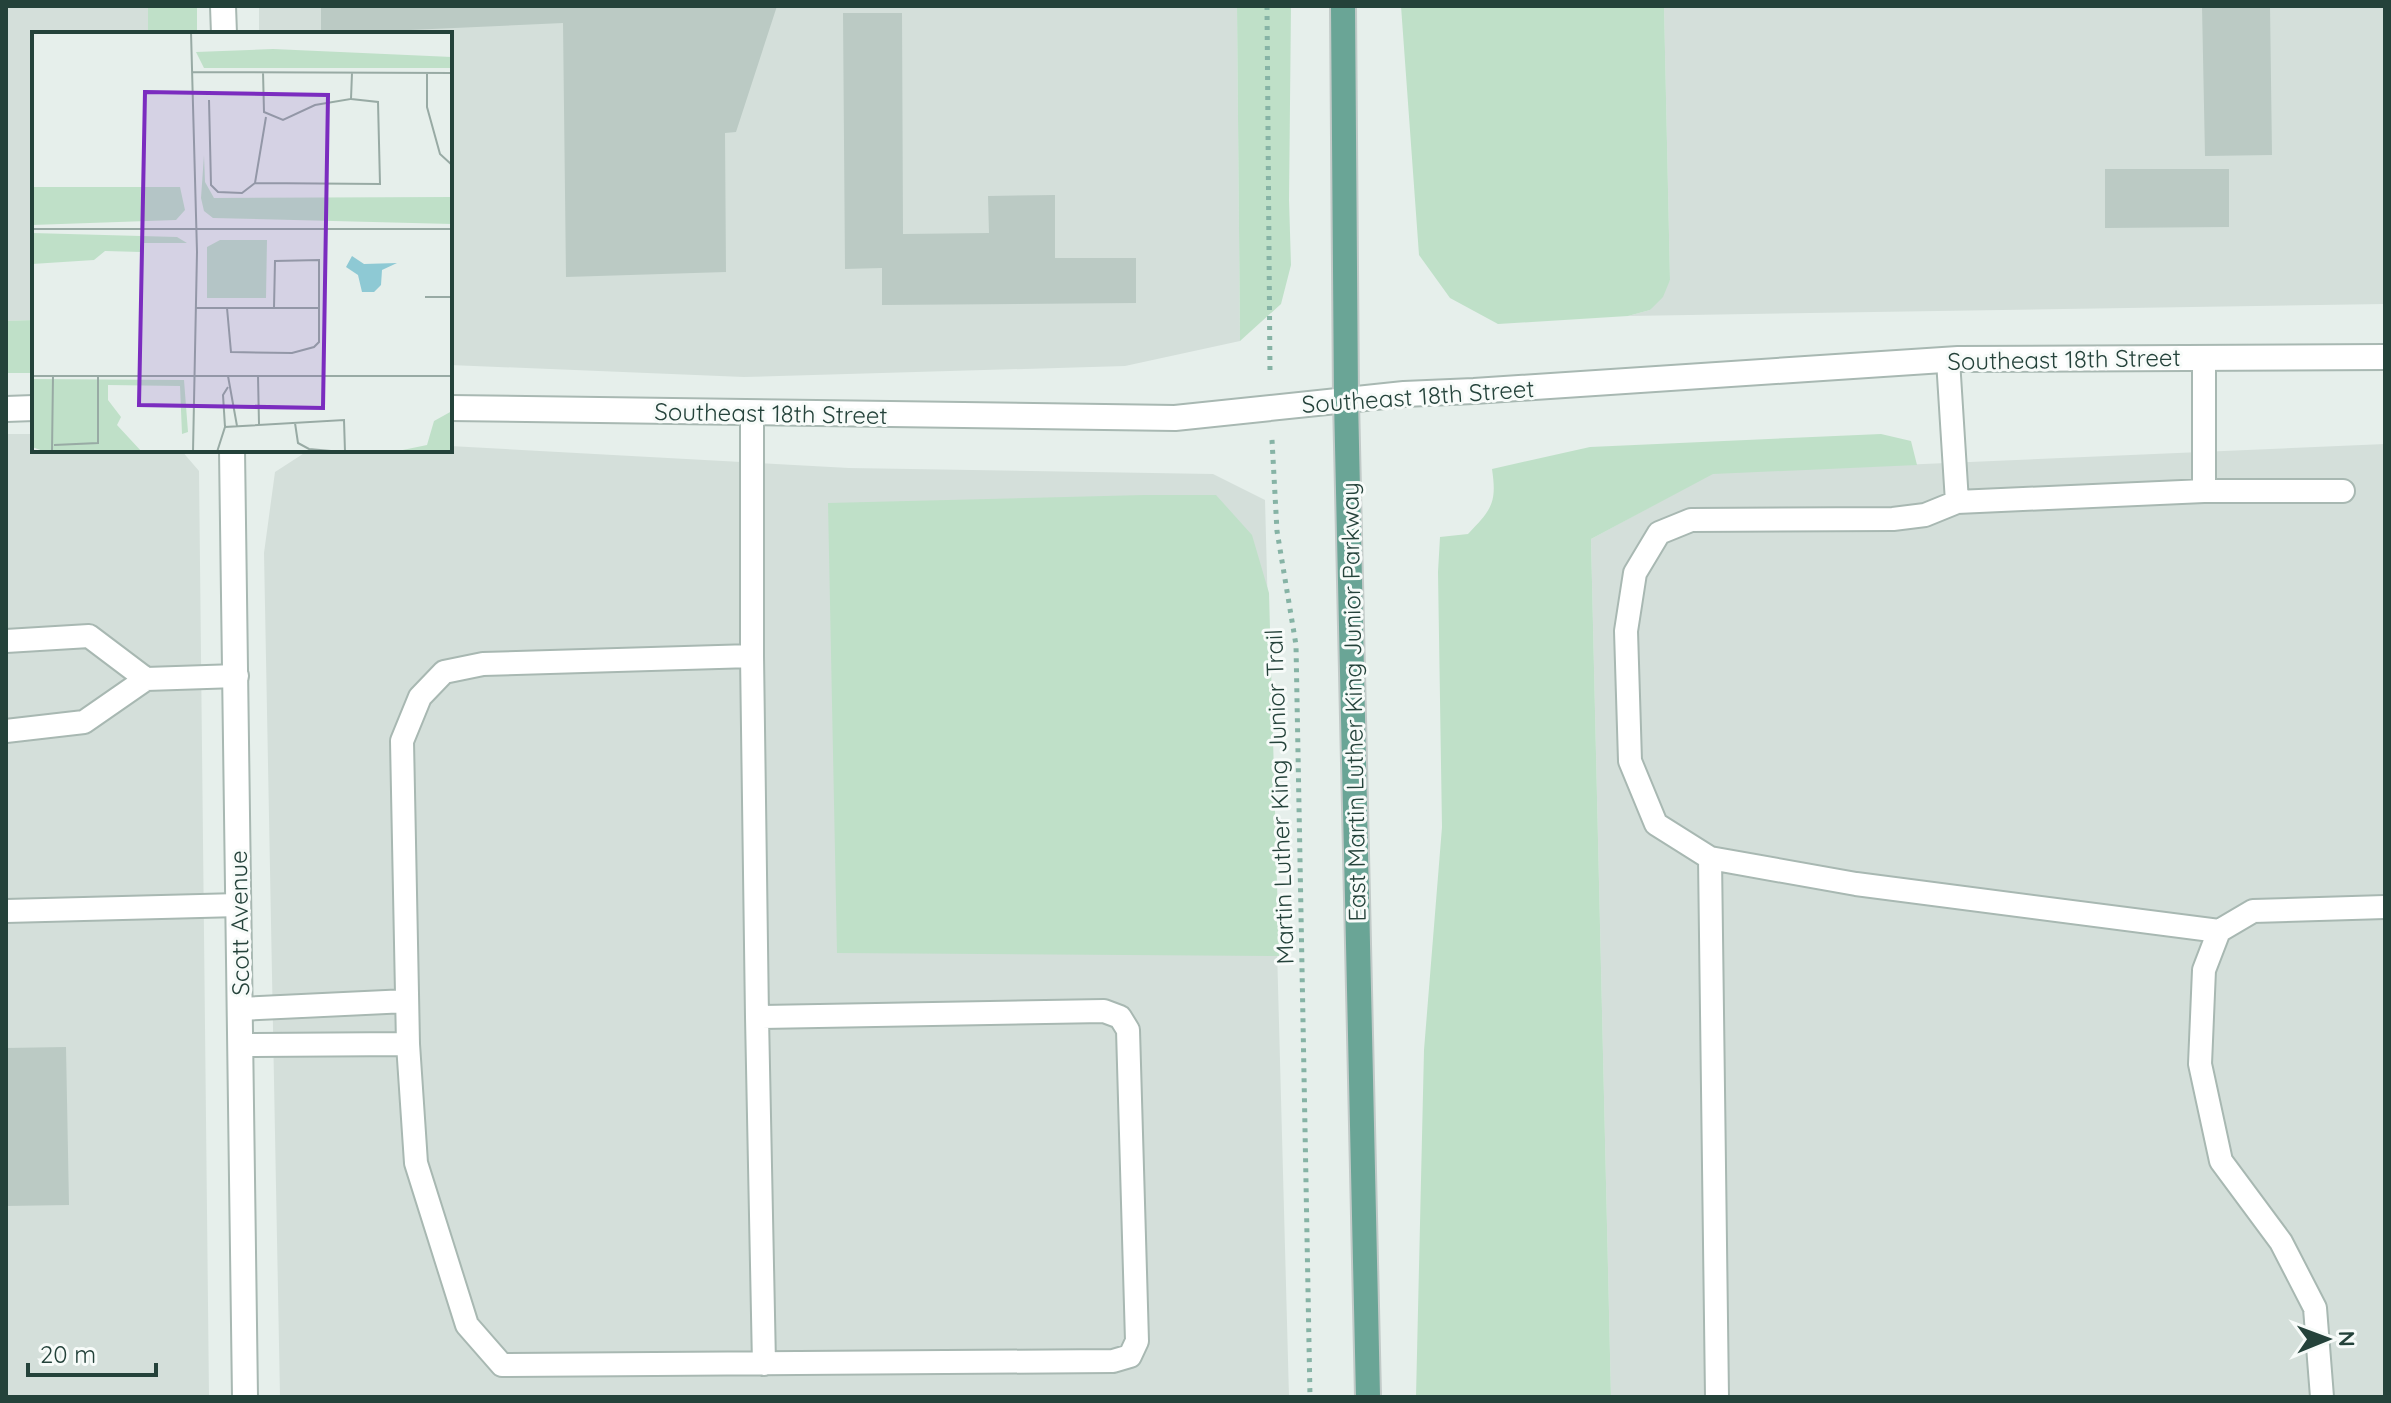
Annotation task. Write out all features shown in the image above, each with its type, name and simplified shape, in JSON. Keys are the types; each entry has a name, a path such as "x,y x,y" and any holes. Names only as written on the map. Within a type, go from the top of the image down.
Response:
{"main road":[{"name":"East Martin Luther King Junior Parkway","path":"1343,6 1346,400 1368,1397"}],"street":[{"path":"223,6 224,32"},
{"name":"Southeast 18th Street","path":"452,408 1175,418 1404,394 1948,360 2385,357"},
{"path":"6,409 32,408"},
{"name":"Scott Avenue","path":"232,452 245,1397"}],"lane":[{"path":"2204,358 2204,491"},
{"path":"1948,360 1957,502"},
{"path":"752,412 752,656 764,1364"},
{"path":"2343,491 2204,491 1957,502 1925,515 1893,519 1691,520 1659,533 1635,573 1626,631 1630,761 1656,824 1710,858 1856,884 2219,931 2253,911 2385,907"},
{"path":"6,641 89,636 146,679"},
{"path":"752,656 483,664 444,672 420,697 402,741 408,1044 416,1163 467,1325 502,1365 1113,1361 1130,1356 1137,1341 1128,1030 1120,1017 1104,1011 757,1017"},
{"path":"6,731 84,722 146,679 237,676"},
{"path":"1710,858 1717,1397"},
{"path":"6,911 239,905"},
{"path":"2219,931 2204,970 2200,1064 2221,1161 2281,1242 2315,1308 2322,1397"},
{"path":"240,1009 407,1001"},
{"path":"241,1045 408,1044"}],"path":[{"name":"Martin Luther King Junior Trail","path":"1267,6 1270,408 1277,531 1296,645 1310,1397"}],"shaded area":[{"path":"6,6 148,6 148,32 32,32 32,320 6,321"},
{"path":"259,6 1237,6 1240,341 1125,366 744,377 452,365 452,32 259,32"},
{"path":"1664,6 2385,6 2385,304 1628,316 1650,310 1670,280"},
{"path":"6,434 32,434 32,452 183,452 199,471 209,1397 6,1397"},
{"path":"2385,444 2385,1397 1611,1397 1591,539 1713,473"},
{"path":"452,446 849,468 1213,474 1265,500 1289,1397 280,1397 264,553 275,472 306,452 452,452"}],"green space":[{"path":"148,6 197,6 197,32 148,32"},
{"path":"1237,6 1291,6 1291,265 1281,304 1240,341"},
{"path":"1401,6 1664,6 1670,280 1663,297 1650,310 1628,316 1498,324 1450,298 1419,255"},
{"path":"32,320 32,373 6,373 6,321"},
{"path":"1881,434 1911,441 1917,465 1713,474 1591,539 1611,1397 1416,1397 1424,1050 1442,827 1440,537 1468,534 1483,518 1493,498 1492,469 1590,447"},
{"path":"1216,495 1252,535 1269,593 1279,956 837,953 828,503"}],"building":[{"path":"321,6 777,6 736,132 725,133 726,272 566,277 563,23 321,32"},
{"path":"2202,6 2270,6 2272,155 2205,156"},
{"path":"843,13 902,13 903,234 989,233 988,196 1055,195 1055,258 1136,258 1136,303 882,305 882,268 845,269"},
{"path":"2105,169 2229,169 2229,227 2105,228"},
{"path":"66,1047 69,1205 6,1206 6,1048"}]}
